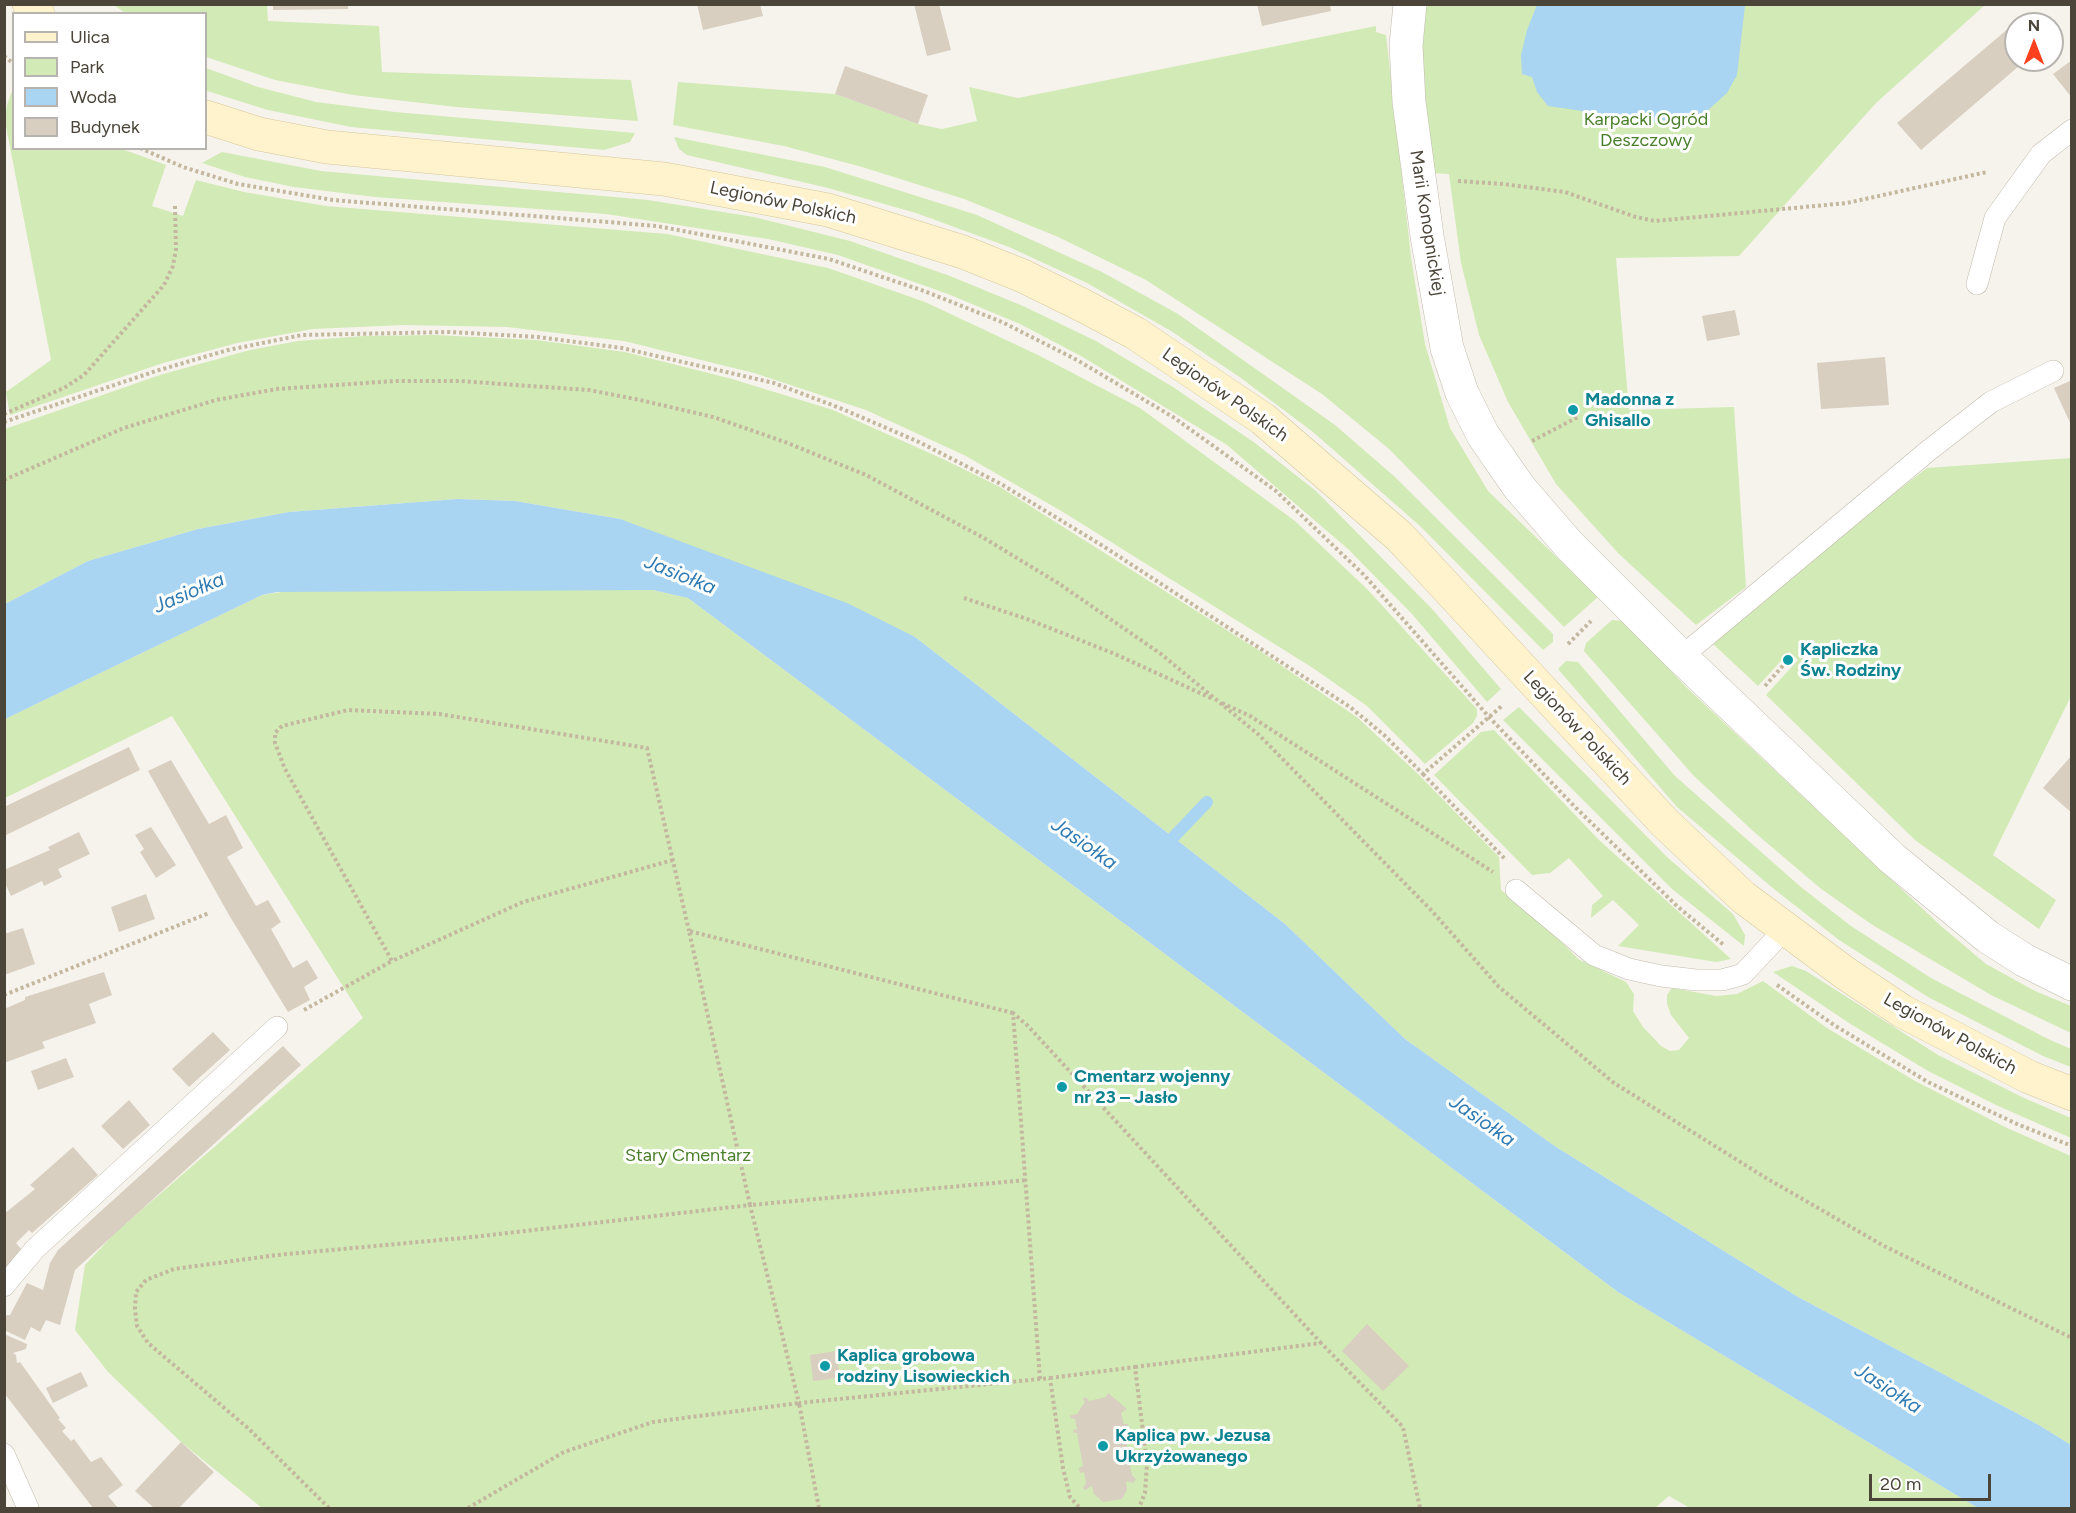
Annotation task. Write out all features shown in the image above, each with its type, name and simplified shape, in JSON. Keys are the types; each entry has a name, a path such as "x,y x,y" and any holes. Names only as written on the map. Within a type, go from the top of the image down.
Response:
{"main road":[{"name":"Legionów Polskich","path":"207,117 260,134 327,147 664,179 828,210 963,252 1023,276 1082,305 1135,333 1263,419 1339,482 1400,537 1664,822 1743,897 1845,973 1902,1011 2030,1077 2072,1094"}],"street":[{"name":"Marii Konopnickiej","path":"1410,4 1406,45 1409,102 1419,180 1447,348 1462,393 1483,435 1519,486 1569,545 1681,657 1920,882 1988,937 2064,981"}],"lane":[{"path":"1977,284 1995,218 2041,154 2072,130"},
{"path":"1681,657 1928,451 1991,402 2053,371"},
{"path":"1516,890 1594,956 1629,969 1662,976 1696,980 1743,974 1786,928"},
{"path":"4,1287 35,1249 277,1027"},
{"path":"4,1454 28,1509"}],"path":[{"path":"145,150 208,176 274,190 363,203 657,226 829,260 892,280 1002,322 1077,360 1173,417 1276,491 1327,538"},
{"path":"1419,180 1535,187 1574,195 1636,218 1655,221 1847,202 2000,169 2041,154"},
{"path":"4,414 64,388 84,375 164,285 173,266 176,249 175,206"},
{"path":"4,422 218,353 302,335 450,332 538,337 622,348 774,383 919,442 1032,503 1113,552 1350,707 1384,735 1423,774 1518,876 1519,886 1516,890 1475,859 1250,716 1115,654 1027,619 964,598"},
{"path":"4,480 124,428 216,400 278,389 384,381 460,381 589,390 713,417 785,442 866,475 984,538 1058,583 1161,654 1259,735 1431,910 1499,987 1614,1083 1766,1178 1884,1246 2072,1338"},
{"path":"1524,446 1578,417"},
{"path":"1568,644 1597,616"},
{"path":"1761,690 1788,660"},
{"path":"1423,774 1505,703"},
{"path":"392,961 285,769 275,743 275,732 279,727 348,710 439,714 647,748 750,1205 799,1403 819,1509"},
{"path":"277,1027 342,987 392,961 523,902 673,860"},
{"path":"4,994 208,914"},
{"path":"689,931 1013,1013 1028,1025 1321,1343 1403,1427 1420,1509"},
{"path":"1013,1013 1040,1379"},
{"path":"329,1509 249,1429 148,1343 137,1326 135,1309 136,1292 146,1280 174,1269 278,1255 473,1237 750,1205 1027,1180"},
{"path":"468,1509 564,1452 653,1422 799,1403 1135,1368 1321,1343"},
{"path":"1135,1368 1147,1464 1145,1493 1138,1509"},
{"path":"1050,1378 1063,1468 1070,1497 1080,1509"}],"green space":[{"path":"114,5 267,5 268,21 379,26 382,72 631,80 638,121 456,107 353,95 275,80 207,57 207,12 124,12"},
{"name":"Karpacki Ogród Deszczowy","path":"1426,5 1985,5 1876,103 1739,256 1616,258 1629,410 1734,407 1746,587 1696,625 1618,553 1556,484 1508,402 1479,335 1461,263 1449,174 1431,173 1422,58"},
{"path":"1376,26 1376,32 1386,35 1411,257 1425,344 1450,428 1488,491 1598,597 1564,627 1389,449 1322,394 1146,280 1056,236 964,199 862,167 784,146 673,125 678,82 835,94 918,124 942,129 977,121 969,87 1018,98"},
{"path":"207,68 258,87 316,102 395,112 635,133 630,142 604,150 351,127 268,110 207,91"},
{"path":"12,91 12,150 125,150 166,165 152,206 183,216 196,180 244,192 326,206 667,234 828,268 925,302 1038,355 1140,408 1295,521 1367,589 1477,709 1477,716 1473,723 1425,764 1367,706 1313,668 1063,512 966,456 866,410 754,373 624,341 507,327 404,325 313,329 237,343 163,363 10,415 6,392 51,360 5,121"},
{"path":"674,137 825,167 977,215 1102,272 1178,314 1335,425 1395,477 1553,634 1553,642 1543,650 1420,526 1313,432 1241,378 1171,331 1087,283 1009,247 916,213 828,188 687,155 679,149"},
{"path":"222,152 321,171 648,200 754,217 850,241 950,276 1023,306 1096,341 1173,387 1255,443 1316,491 1433,610 1501,689 1487,702 1412,614 1348,549 1227,445 1081,356 1020,324 948,294 838,255 768,239 606,214 375,197 294,187 245,177 202,163"},
{"path":"435,335 536,340 625,352 732,379 833,410 1000,487 1263,653 1358,718 1419,775 1499,857 1501,890 1554,934 1578,959 1626,982 1634,994 1633,1011 1643,1027 1661,1046 1670,1051 1679,1050 1689,1038 1671,1015 1667,1004 1667,995 1672,988 1716,996 1737,994 1763,981 1827,1028 1915,1081 2007,1128 2071,1156 2071,1445 2037,1424 1798,1297 1556,1147 1405,1039 1285,924 915,637 620,519 515,501 458,499 289,512 198,529 88,561 5,604 5,429 160,375 250,350 298,341 364,336"},
{"path":"2071,458 2071,696 1993,855 2056,900 2039,929 1915,840 1766,695 1798,660 1789,652 1758,686 1712,643 1773,587 1927,468"},
{"name":"Stary Cmentarz","path":"295,590 653,590 688,598 1618,1292 1978,1508 1690,1508 1669,1496 1655,1508 262,1508 181,1442 108,1372 75,1330 85,1265 115,1233 363,1018 172,716 5,798 5,719 262,595"},
{"path":"1612,620 1625,621 1687,688 1941,926 1986,964 2035,991 2071,1006 2071,1033 1991,995 1871,924 1820,888 1753,831 1693,775 1584,651 1586,643"},
{"path":"1566,661 1578,662 1675,776 1802,888 1851,926 1931,978 2071,1049 2071,1067 2043,1056 1928,997 1839,940 1774,889 1677,807 1558,669"},
{"path":"1519,707 1667,857 1733,914 1745,935 1744,946 1672,889 1503,720"},
{"path":"1494,730 1599,840 1731,959 1716,962 1618,946 1639,925 1613,900 1591,918 1592,905 1603,896 1569,858 1550,873 1532,875 1434,775 1481,732"},
{"path":"1792,966 1806,971 1938,1055 2024,1098 2071,1118 2071,1138 1996,1105 1928,1071 1849,1023 1773,972"}],"water":[{"path":"1537,5 1745,5 1737,75 1727,93 1706,112 1664,123 1548,106 1537,92 1532,77 1522,74 1521,55 1527,30"},
{"name":"Jasiołka","path":"458,499 515,501 620,519 847,603 915,637 1285,924 1405,1039 1556,1147 1798,1297 2037,1424 2071,1445 2071,1508 1978,1508 1618,1292 688,598 653,590 277,592 262,595 5,719 5,604 88,561 198,529 289,512"}],"building":[{"path":"273,4 348,4 348,9 273,10"},
{"path":"697,4 760,4 763,16 703,30"},
{"path":"914,4 939,4 951,50 927,56"},
{"path":"1257,4 1330,4 1331,11 1262,26"},
{"path":"2004,32 2004,72 2012,72 1921,150 1897,123"},
{"path":"2072,60 2072,98 2053,74 2064,72 2064,66"},
{"path":"845,66 928,95 918,124 835,94"},
{"path":"1735,310 1740,335 1707,341 1702,316"},
{"path":"1885,357 1889,405 1821,409 1817,363"},
{"path":"2072,380 2072,427 2054,388"},
{"path":"129,747 140,770 4,836 4,807"},
{"path":"2072,755 2072,813 2043,788"},
{"path":"171,760 209,824 226,815 243,848 227,857 256,906 268,900 281,922 271,929 293,968 307,960 318,978 304,987 310,1000 288,1012 229,915 148,771"},
{"path":"151,827 176,865 156,878 140,852 144,849 135,835"},
{"path":"79,832 90,854 58,869 62,877 44,886 42,881 11,896 4,881 4,870 50,850 48,847"},
{"path":"146,894 155,919 119,932 111,907"},
{"path":"23,928 35,964 4,975 4,934"},
{"path":"104,972 112,995 89,1004 96,1023 42,1042 45,1048 4,1063 4,1009 25,1000 25,997"},
{"path":"213,1032 230,1050 189,1087 172,1069"},
{"path":"283,1046 301,1065 75,1270 60,1325 46,1320 40,1332 31,1327 25,1340 4,1330 4,1319 10,1315 27,1283 43,1290 50,1263 58,1250"},
{"path":"66,1058 74,1077 38,1090 31,1071"},
{"path":"129,1100 150,1125 123,1149 101,1126"},
{"path":"73,1147 98,1175 32,1233 29,1230 16,1243 23,1251 4,1269 4,1214 35,1189 30,1185"},
{"path":"1367,1324 1409,1366 1383,1391 1342,1351"},
{"path":"4,1334 27,1344 26,1349 13,1353 16,1355 17,1363 20,1362 60,1418 58,1419 66,1428 62,1431 71,1441 74,1439 91,1462 101,1457 123,1485 108,1496 118,1508 93,1508 4,1393"},
{"name":"Kaplica grobowa rodziny Lisowieckich","path":"836,1351 840,1378 813,1381 810,1355"},
{"path":"81,1372 88,1386 53,1403 46,1388"},
{"name":"Kaplica pw. Jezusa Ukrzyżowanego","path":"1108,1393 1127,1409 1121,1413 1124,1424 1128,1424 1124,1428 1129,1460 1133,1459 1134,1464 1130,1465 1132,1475 1136,1479 1133,1483 1126,1481 1127,1490 1122,1499 1103,1502 1094,1494 1092,1486 1085,1490 1083,1488 1086,1483 1084,1472 1080,1473 1079,1468 1083,1466 1077,1433 1073,1430 1077,1429 1075,1419 1070,1418 1071,1415 1077,1414 1086,1397 1089,1401 1106,1397"},
{"path":"181,1442 214,1472 179,1508 154,1508 135,1491"}],"waterway":[{"path":"1164,847 1207,802"}],"place":[{"name":"Madonna z Ghisallo","path":"1573,410"},
{"name":"Kapliczka Św. Rodziny","path":"1788,660"},
{"name":"Cmentarz wojenny nr 23 – Jasło","path":"1062,1087"},
{"name":"Kaplica grobowa rodziny Lisowieckich","path":"825,1366"},
{"name":"Kaplica pw. Jezusa Ukrzyżowanego","path":"1103,1446"}]}
